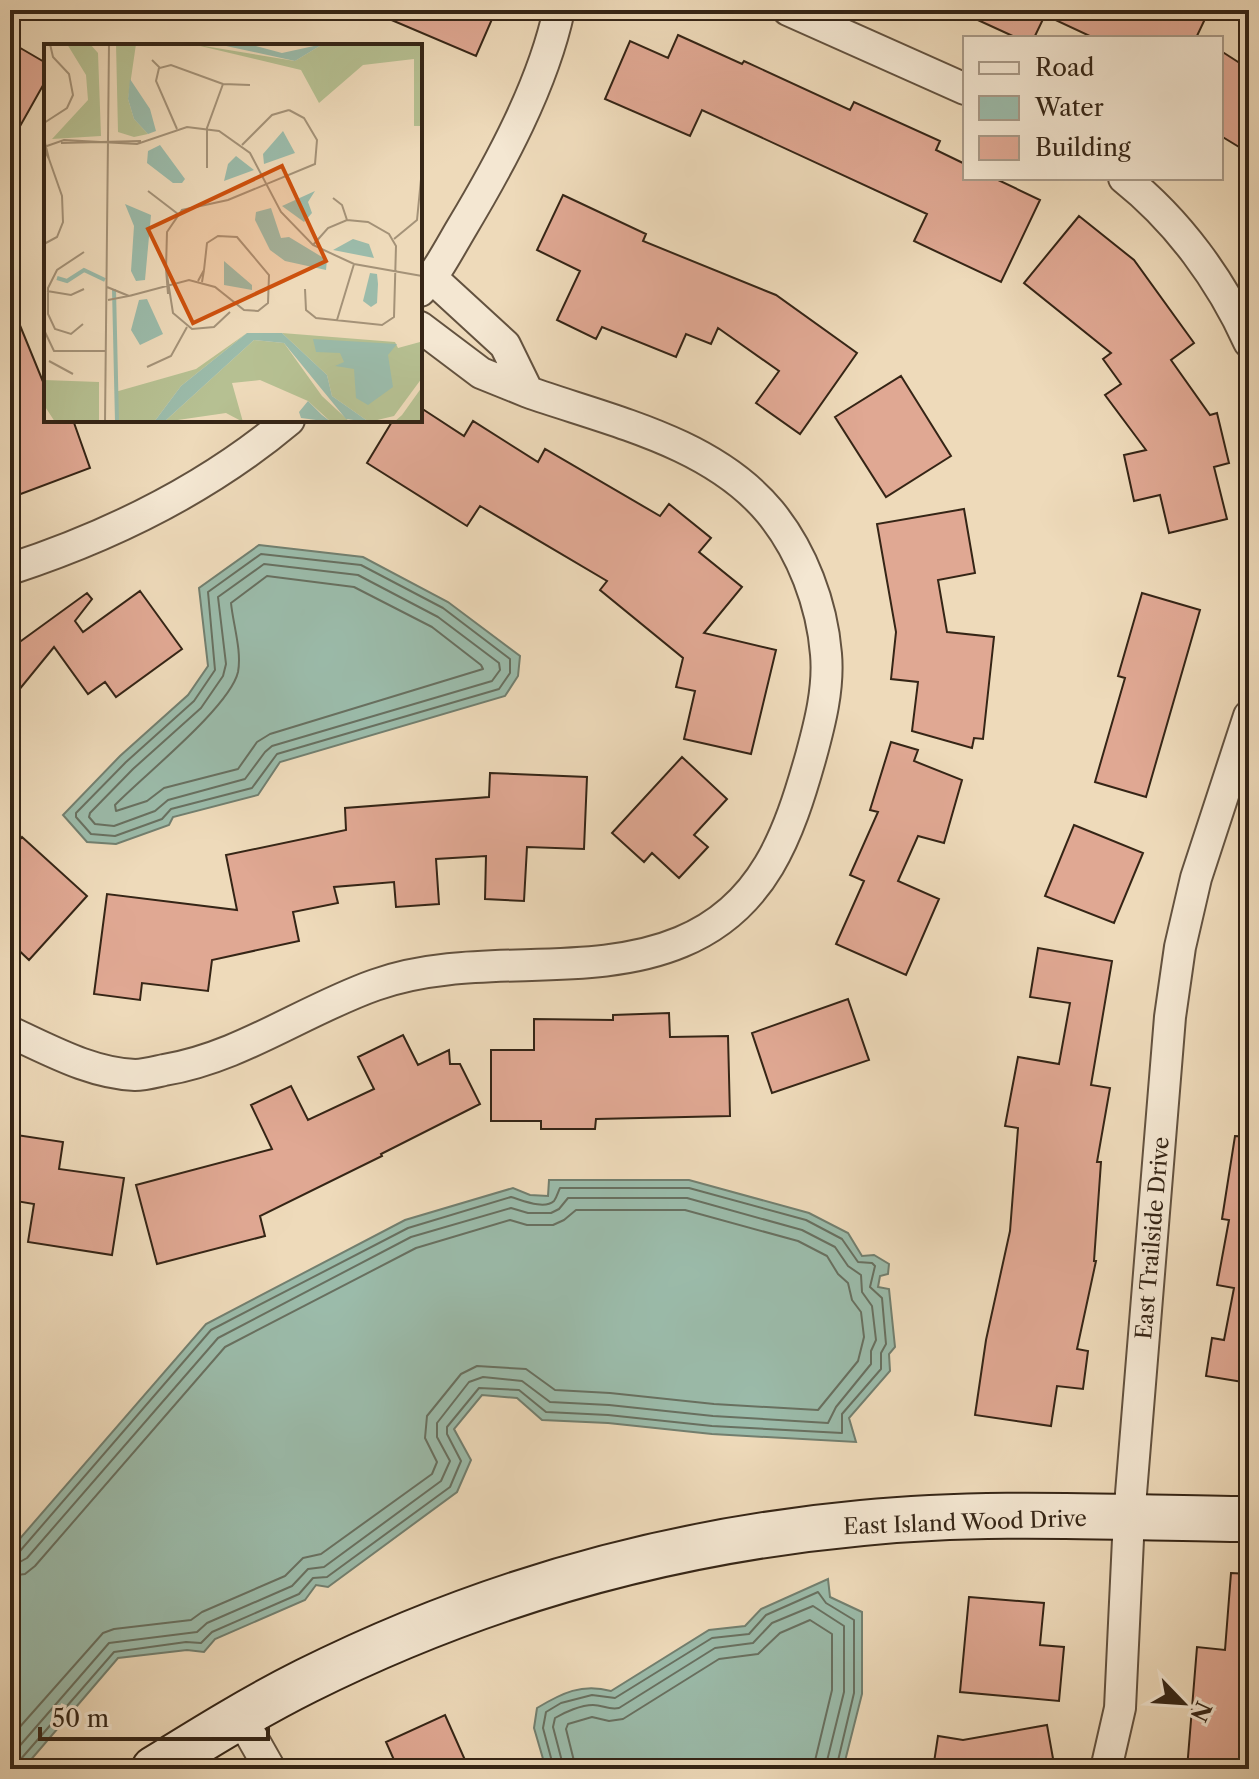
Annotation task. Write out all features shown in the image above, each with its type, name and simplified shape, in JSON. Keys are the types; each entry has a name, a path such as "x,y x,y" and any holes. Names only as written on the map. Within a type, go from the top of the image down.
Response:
{"street":[{"path":"528,392 505,345 426,284 491,177 523,115 559,10"},
{"path":"788,10 963,88"},
{"path":"1126,180 1159,210 1200,258 1225,295 1249,342"},
{"path":"10,1032 84,1065 136,1075 196,1065 376,984 421,973 466,968 624,959 682,942 717,922 751,891 778,853 796,810 822,718 827,658 822,620 802,560 769,511 722,468 662,438 481,373 422,329"},
{"path":"10,569 62,552 154,510 216,474 286,422"},
{"name":"East Trailside Drive","path":"1106,1769 1120,1708 1129,1518 1170,1017 1180,947 1196,878 1249,716"},
{"name":"East Island Wood Drive","path":"154,1769 240,1716 351,1659 449,1617 550,1583 654,1555 758,1535 864,1523 972,1517 1249,1519"},
{"path":"240,1716 270,1769"}],"water":[{"path":"259,545 363,557 448,602 520,656 518,676 505,696 280,762 258,795 173,817 169,825 116,844 87,842 63,815 120,756 188,695 208,666 199,588"},
{"path":"549,1180 689,1180 809,1213 848,1233 862,1256 874,1255 889,1264 888,1274 880,1276 878,1287 889,1289 895,1347 889,1354 890,1371 849,1418 856,1442 542,1420 517,1398 482,1395 454,1429 471,1460 457,1492 328,1587 316,1585 305,1600 215,1639 204,1652 187,1650 118,1658 23,1769 10,1769 10,1550 206,1324 405,1220 513,1188 530,1195 548,1196"},
{"path":"828,1579 830,1597 862,1612 862,1694 843,1769 546,1769 534,1728 537,1708 572,1691 591,1688 611,1691 709,1630 745,1626 761,1609"}],"building":[{"path":"368,10 496,10 476,56"},
{"path":"956,10 1186,10 1205,19 1197,36 1090,36 1045,15 1035,36 1013,36"},
{"path":"678,35 742,64 744,61 850,110 854,102 940,141 936,150 963,163 963,180 998,180 1040,200 1001,282 914,241 927,214 702,110 690,136 605,99 630,41 668,58"},
{"path":"10,42 44,62 44,84 10,144"},
{"path":"1223,52 1249,69 1249,153 1223,137"},
{"path":"563,195 646,234 643,241 776,295 857,353 800,434 756,403 779,371 718,328 711,344 686,334 676,357 602,327 596,339 557,320 580,271 537,250"},
{"path":"1079,216 1134,260 1194,343 1171,360 1210,415 1217,413 1229,463 1214,467 1227,519 1169,533 1160,495 1134,501 1124,455 1146,450 1105,395 1121,384 1103,359 1111,353 1024,283"},
{"path":"10,301 44,384 44,422 74,422 90,468 10,498"},
{"path":"901,376 951,456 886,497 835,417"},
{"path":"422,409 464,436 473,421 538,462 545,449 660,516 669,504 711,538 699,552 742,587 704,633 776,650 751,754 684,739 695,691 676,687 683,658 600,590 607,581 480,506 467,526 367,463 392,422 422,422"},
{"path":"964,509 975,573 938,580 947,632 994,637 983,739 974,738 972,748 912,731 918,682 891,679 896,632 877,524"},
{"path":"140,591 182,649 116,697 105,682 88,694 54,647 10,701 10,649 87,593 92,599 75,621 83,632"},
{"path":"1142,593 1200,610 1146,797 1095,782 1125,678 1118,676"},
{"path":"891,742 918,750 914,761 962,780 944,843 918,836 898,881 939,899 906,975 836,944 864,881 850,875 878,812 870,810"},
{"path":"682,757 727,799 694,835 708,847 679,878 652,853 644,862 612,833"},
{"path":"490,773 587,777 584,849 527,847 524,901 485,899 486,856 436,859 439,904 396,907 394,882 334,887 338,903 293,912 299,941 212,960 208,991 142,983 140,1000 94,994 107,894 237,910 226,855 346,830 345,808 489,797"},
{"path":"1074,825 1143,853 1114,923 1045,896"},
{"path":"22,837 87,896 29,960 10,942 10,850"},
{"path":"1038,948 1112,961 1091,1085 1110,1088 1097,1162 1101,1162 1096,1261 1077,1349 1088,1351 1083,1389 1057,1386 1051,1426 975,1415 986,1340 1010,1231 1018,1128 1005,1126 1018,1057 1059,1064 1070,1003 1030,997"},
{"path":"848,999 869,1060 772,1093 752,1033"},
{"path":"669,1013 670,1037 728,1036 730,1116 596,1119 595,1129 541,1129 541,1121 491,1121 491,1050 534,1050 534,1019 613,1020 613,1015"},
{"path":"403,1035 418,1065 449,1050 450,1064 460,1064 480,1104 260,1216 265,1236 157,1264 136,1185 272,1149 251,1105 291,1086 308,1120 374,1089 358,1057"},
{"path":"10,1134 63,1142 59,1169 124,1178 112,1255 28,1242 34,1204 10,1200"},
{"path":"1235,1136 1249,1137 1249,1383 1206,1376 1212,1338 1224,1340 1234,1288 1217,1285 1229,1220 1222,1219"},
{"path":"1231,1573 1249,1574 1249,1769 1187,1769 1197,1647 1225,1650"},
{"path":"969,1597 1044,1603 1040,1645 1064,1647 1059,1701 960,1692"},
{"path":"445,1715 469,1769 398,1769 386,1742"},
{"path":"1047,1725 1054,1764 1026,1769 933,1769 938,1736 963,1740"}]}
